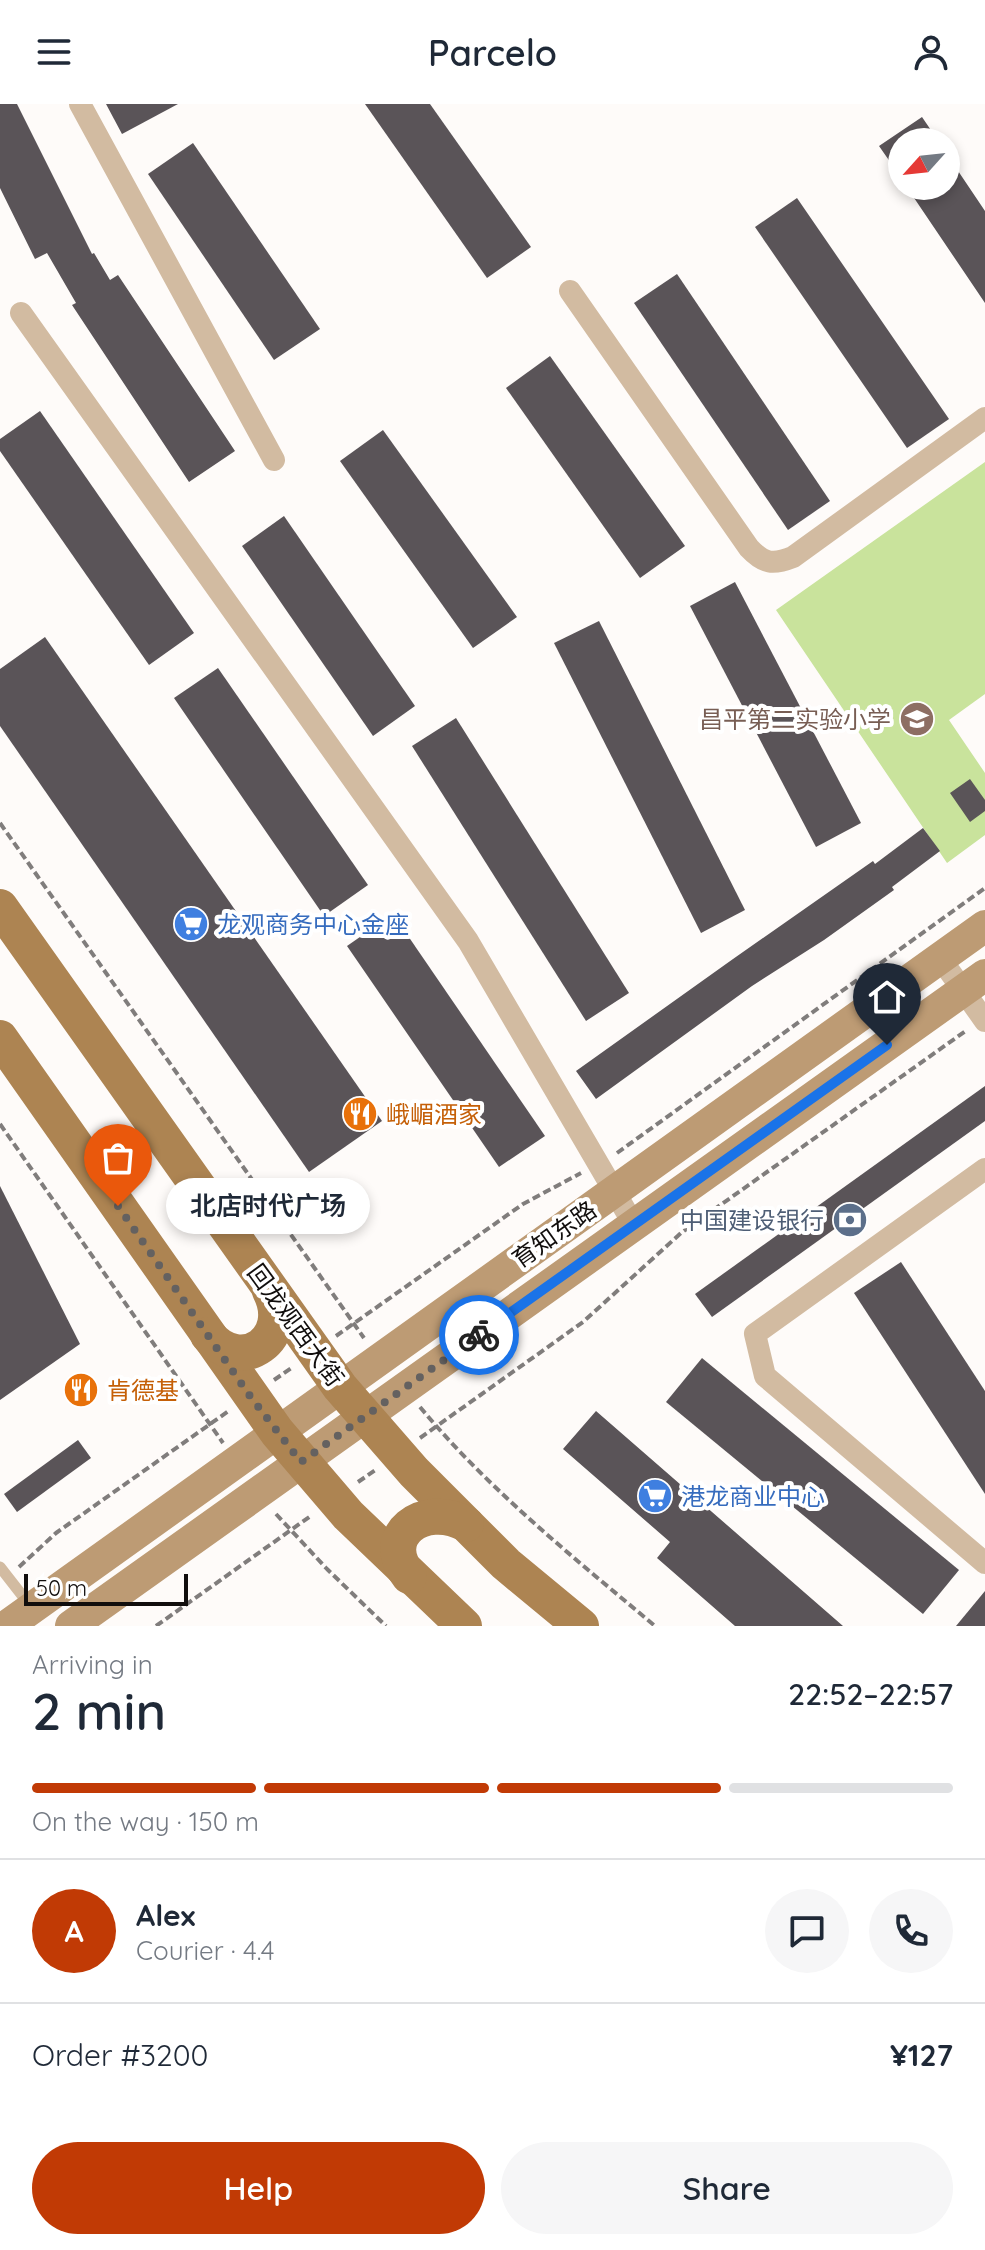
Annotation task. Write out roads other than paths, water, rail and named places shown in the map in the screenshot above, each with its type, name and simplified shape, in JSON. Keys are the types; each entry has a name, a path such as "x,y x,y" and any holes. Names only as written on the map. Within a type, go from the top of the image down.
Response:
{"main road":[{"name":"回龙观西大街","path":"0,907 340,1387 414,1472 506,1564 581,1626"},
{"name":"育知东路","path":"19,1617 340,1387 606,1178 985,926"},
{"name":"育知东路","path":"71,1626 974,983"},
{"path":"0,1038 277,1432 348,1515 464,1626"},
{"path":"208,1335 219,1346 233,1352 249,1351 263,1345 276,1324 276,1306 269,1290"},
{"path":"409,1576 402,1564 400,1549 404,1534 414,1522 439,1515 466,1524"}],"street":[{"path":"80,104 274,460"},
{"path":"570,291 760,560 776,564 793,557 985,418"},
{"path":"21,313 468,941 634,1225"},
{"path":"940,958 974,983 984,1020"},
{"path":"985,1169 755,1334 765,1376 985,1563"}],"lane":[{"path":"0,1567 8,1578 19,1617"}],"place":[{"name":"昌平第二实验小学","path":"917,719"},
{"name":"龙观商务中心金座","path":"191,924"},
{"name":"峨嵋酒家","path":"360,1114"},
{"name":"北店时代广场","path":"118,1206"},
{"name":"中国建设银行","path":"850,1220"},
{"name":"肯德基","path":"81,1390"},
{"name":"港龙商业中心","path":"655,1496"}]}
